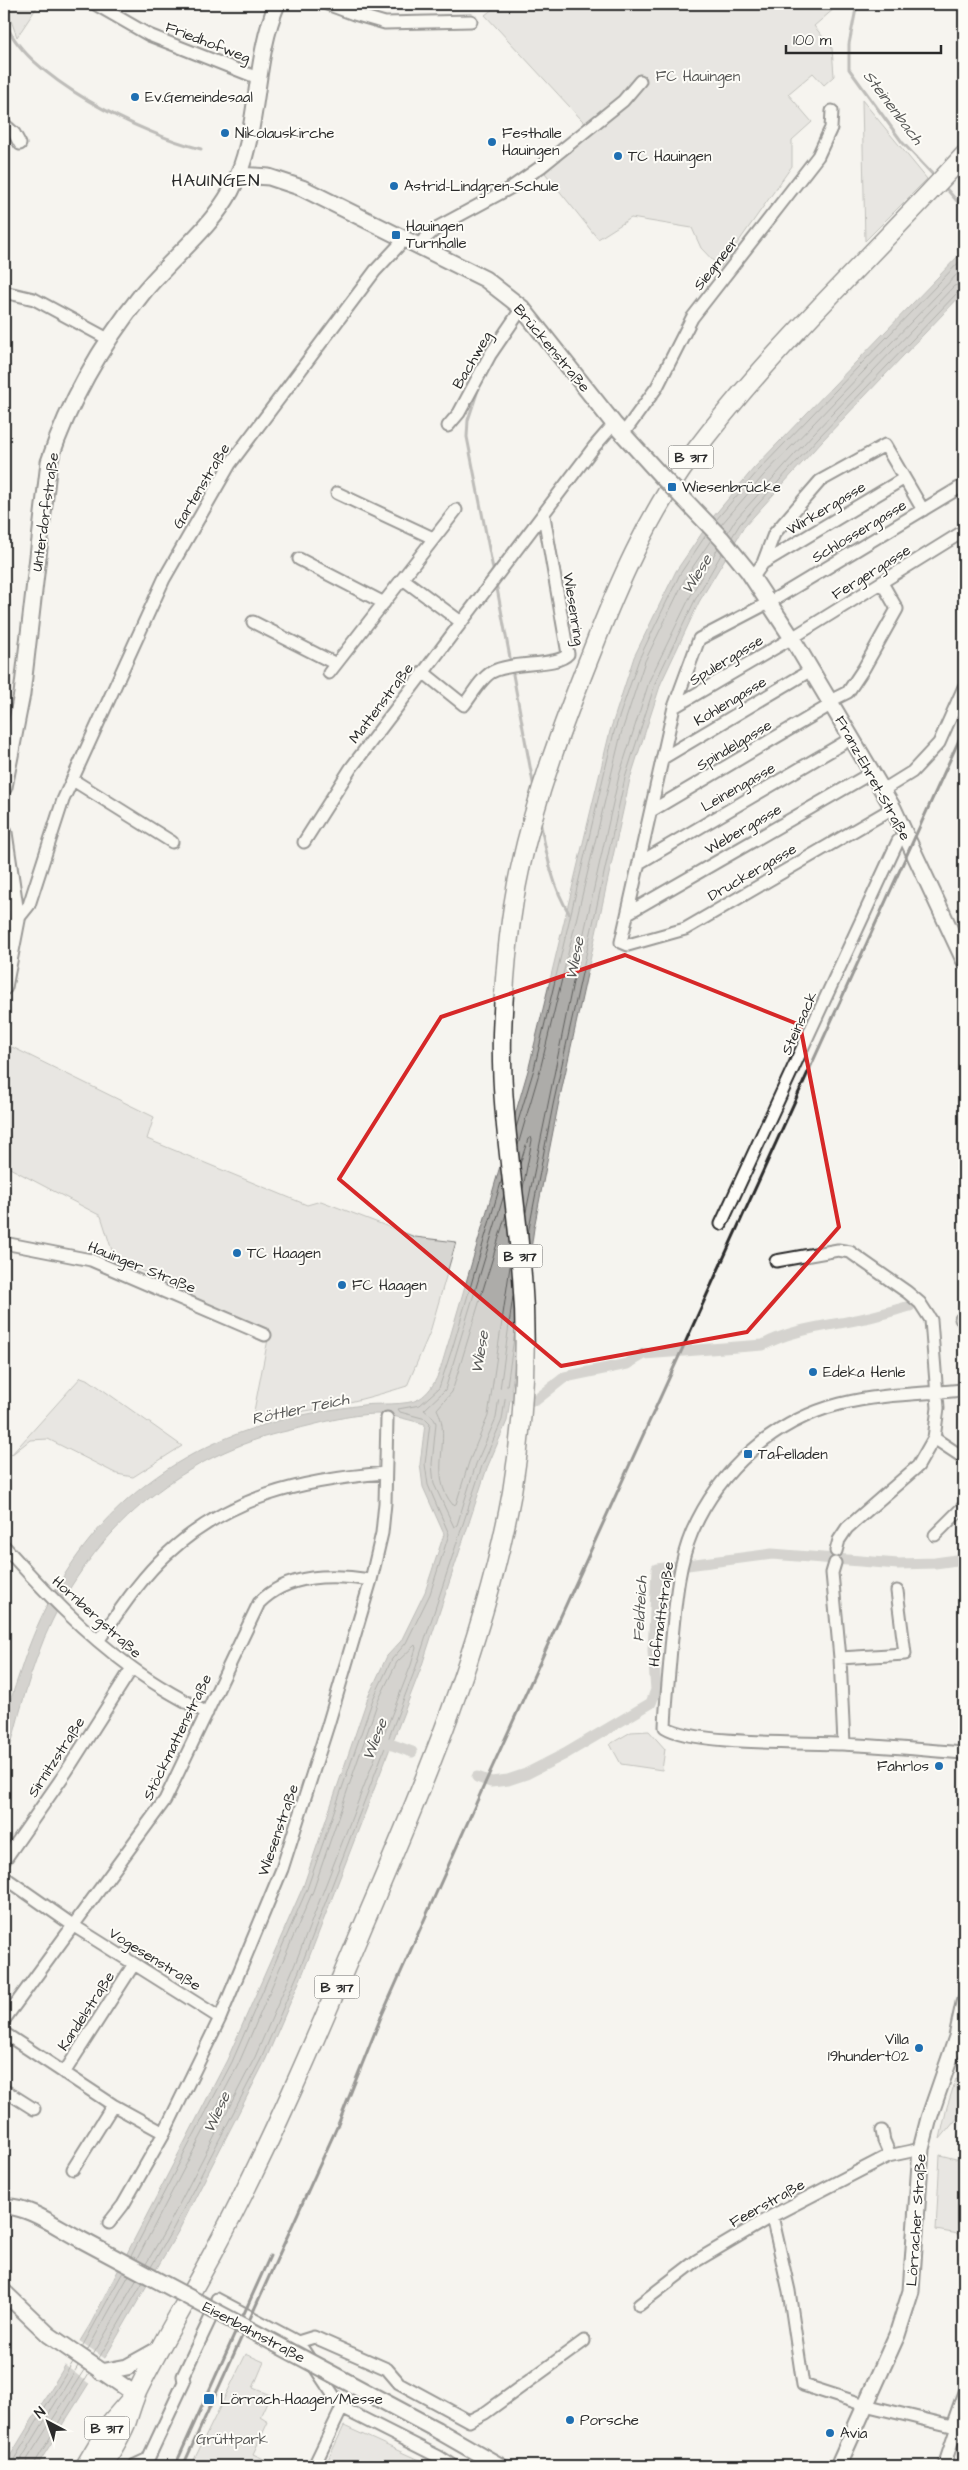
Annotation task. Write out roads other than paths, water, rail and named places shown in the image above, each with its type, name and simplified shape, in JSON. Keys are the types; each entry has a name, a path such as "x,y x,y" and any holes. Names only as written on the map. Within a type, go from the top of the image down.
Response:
{"main road":[{"name":"B 317","path":"84,2466 111,2422 135,2394 215,2249 264,2150 393,1856 447,1720 473,1643 496,1564 513,1486 523,1409 526,1340 522,1273 506,1117 502,1039 506,958 521,866 559,738 616,590 670,487 731,405 959,160"},
{"name":"B 317","path":"102,2466 126,2424 135,2394"}],"street":[{"name":"Friedhofweg","path":"95,4 149,35 258,78"},
{"name":"Unterdorfstraße","path":"4,787 22,694 49,462 69,406 110,340 142,294 202,231 229,193 239,174 266,38 277,4"},
{"path":"327,4 385,23 471,21"},
{"path":"412,242 512,187 542,166 623,101 640,81"},
{"name":"Siegmeer","path":"618,429 657,388 692,318 818,156 831,128 832,111"},
{"path":"4,124 14,133 20,144"},
{"name":"Brückenstraße","path":"239,174 269,178 302,188 485,279 522,308 618,429 751,574"},
{"name":"Gartenstraße","path":"17,920 29,905 51,834 73,780 164,579 230,464 375,271 412,242"},
{"path":"4,292 34,299 110,340"},
{"name":"Bachweg","path":"448,426 459,413 490,355 522,308"},
{"path":"544,516 594,447 618,429"},
{"path":"831,702 792,638 767,603 751,574 763,562 774,534 820,481 885,445 903,479 923,510"},
{"name":"Wirkergasse","path":"763,562 903,479"},
{"name":"Schlossergasse","path":"674,708 699,639 767,603 964,485"},
{"path":"337,493 433,538"},
{"path":"253,622 333,669 456,510"},
{"name":"Mattenstraße","path":"304,842 350,768 544,516"},
{"name":"Wiesenring","path":"423,672 464,705 490,673 506,666 560,659 568,654 544,516"},
{"name":"Fergergasse","path":"792,638 964,531"},
{"path":"299,558 384,602"},
{"path":"403,579 461,622"},
{"name":"Franz-Ehret-Straße","path":"882,583 896,608 864,668 848,692 831,702 893,808 964,960"},
{"name":"Spulergasse","path":"674,708 792,638"},
{"name":"Kohlengasse","path":"663,758 811,670"},
{"path":"883,790 912,772 939,743 964,687"},
{"name":"Spindelgasse","path":"651,811 831,702"},
{"path":"628,913 674,708"},
{"name":"Leinengasse","path":"639,863 852,738"},
{"name":"Webergasse","path":"628,913 872,772"},
{"path":"73,780 172,842"},
{"name":"Druckergasse","path":"628,913 621,942 628,945 685,929 893,808"},
{"path":"4,833 17,920 4,986"},
{"name":"Steinsack","path":"721,1224 898,841 906,836"},
{"name":"Hauinger Straße","path":"4,1243 91,1260 265,1335"},
{"path":"776,1260 838,1250 850,1252 907,1292 920,1303 931,1320 938,1392 938,1420 934,1438 918,1466 847,1528 839,1540 832,1574 840,1658 844,1744"},
{"name":"Hofmattstraße","path":"964,1390 861,1400 811,1414 770,1437 728,1475 700,1517 692,1532 684,1557 680,1576 666,1699 665,1727 675,1733 729,1739 844,1744 964,1753"},
{"name":"Wiesenstraße","path":"109,2223 122,2205 164,2133 220,2018 282,1870 328,1726 371,1580 382,1533 385,1504 387,1418"},
{"path":"934,1438 964,1458"},
{"path":"98,1641 146,1577 165,1556 186,1538 215,1518 248,1501 277,1491 345,1477 385,1473"},
{"path":"935,1534 964,1506"},
{"name":"Hornbergstraße","path":"4,1546 44,1590 98,1641 132,1668 206,1713"},
{"name":"Stöckmattenstraße","path":"4,2020 165,1800 255,1610 265,1597 279,1588 319,1576 337,1575 371,1580"},
{"path":"840,1658 905,1654 897,1591"},
{"name":"Sirnitzstraße","path":"4,1862 66,1772 132,1668"},
{"path":"4,1877 74,1926"},
{"name":"Vogesenstraße","path":"74,1926 220,2018"},
{"name":"Kandelstraße","path":"64,2073 134,1964"},
{"name":"Lörracher Straße","path":"838,2466 897,2335 911,2291 921,2149 931,2111 958,2037 964,2003"},
{"name":"Kandelstraße","path":"4,2033 113,2105 164,2133"},
{"path":"4,2090 34,2109"},
{"path":"73,2169 113,2105"},
{"path":"882,2131 884,2142 890,2155"},
{"name":"Feerstraße","path":"639,2305 696,2261 772,2216 890,2155 921,2149"},
{"name":"Eisenbahnstraße","path":"4,2207 18,2208 31,2213 437,2430 500,2466"},
{"path":"772,2216 789,2291 803,2385 865,2405 958,2427"},
{"path":"4,2292 49,2335 101,2372 116,2375 135,2394"},
{"path":"133,2466 148,2459 184,2382 183,2376 210,2320 217,2299 298,2342 342,2408 453,2466"},
{"path":"298,2342 314,2337 387,2369 399,2383 469,2421 485,2413 584,2341"},
{"path":"116,2375 161,2348"},
{"path":"944,2466 958,2427 964,2392"},
{"path":"314,2466 342,2408"}],"water":[{"name":"Wiese","path":"964,250 964,292 822,441 744,527 699,602 661,683 630,779 558,1106 534,1228 507,1421 487,1468 421,1668 303,1973 265,2061 179,2230 106,2356 37,2466 4,2466 91,2323 227,2060 303,1887 368,1697 387,1656 401,1641 425,1592 444,1534 423,1487 420,1464 425,1424 389,1415 366,1414 344,1417 291,1430 253,1441 216,1456 182,1475 150,1498 121,1524 94,1553 71,1586 52,1621 37,1657 4,1772 3,1738 5,1720 15,1686 37,1627 58,1585 84,1547 114,1513 147,1483 186,1458 228,1438 274,1422 307,1414 369,1404 407,1403 419,1399 431,1388 443,1360 529,1067 610,731 634,657 676,571 713,517 754,468"}],"waterway":[{"name":"Steinenbach","path":"857,4 849,44 849,69 902,142 935,177"},
{"path":"4,18 15,40 34,61 59,82 119,117 177,142 201,149"},
{"name":"Steinenbach","path":"943,185 964,209"},
{"path":"478,390 468,420 467,437 494,574"},
{"path":"496,583 511,663"},
{"path":"512,669 534,788"},
{"path":"540,821 554,880 569,913"},
{"path":"498,1394 507,1392 519,1400 536,1400 565,1377 627,1364 644,1354 763,1345 800,1331 871,1317 910,1306"},
{"name":"Feldteich","path":"477,1777 491,1782 508,1780 526,1774 565,1754 651,1703 656,1690 653,1651 657,1569 772,1554 898,1564 935,1563 964,1559"},
{"name":"Feldteich","path":"379,1740 412,1752"}],"railway":[{"path":"183,2466 337,2127 381,2017 490,1772 964,729"},
{"path":"175,2466 270,2256"}],"place":[{"name":"Ev.Gemeindesaal","path":"135,97"},
{"name":"Nikolauskirche","path":"225,133"},
{"name":"Festhalle Hauingen","path":"492,142"},
{"name":"TC Hauingen","path":"618,156"},
{"name":"Astrid-Lindgren-Schule","path":"394,186"},
{"name":"Hauingen Turnhalle","path":"396,235"},
{"name":"Wiesenbrücke","path":"672,487"},
{"name":"TC Haagen","path":"237,1253"},
{"name":"FC Haagen","path":"342,1285"},
{"name":"Edeka Henle","path":"813,1372"},
{"name":"Tafelladen","path":"748,1454"},
{"name":"Fahrlos","path":"939,1766"},
{"name":"Villa 19hundert02","path":"919,2048"},
{"name":"Lörrach-Haagen/Messe","path":"209,2399"},
{"name":"Porsche","path":"570,2420"},
{"name":"Avia","path":"830,2433"}],"district":[{"name":"HAUINGEN","path":"216,180"}],"park label":[{"name":"FC Hauingen","path":"698,76"},
{"name":"Grüttpark","path":"232,2439"}],"water label":[{"name":"Röttler Teich","path":"300,1408"}]}
